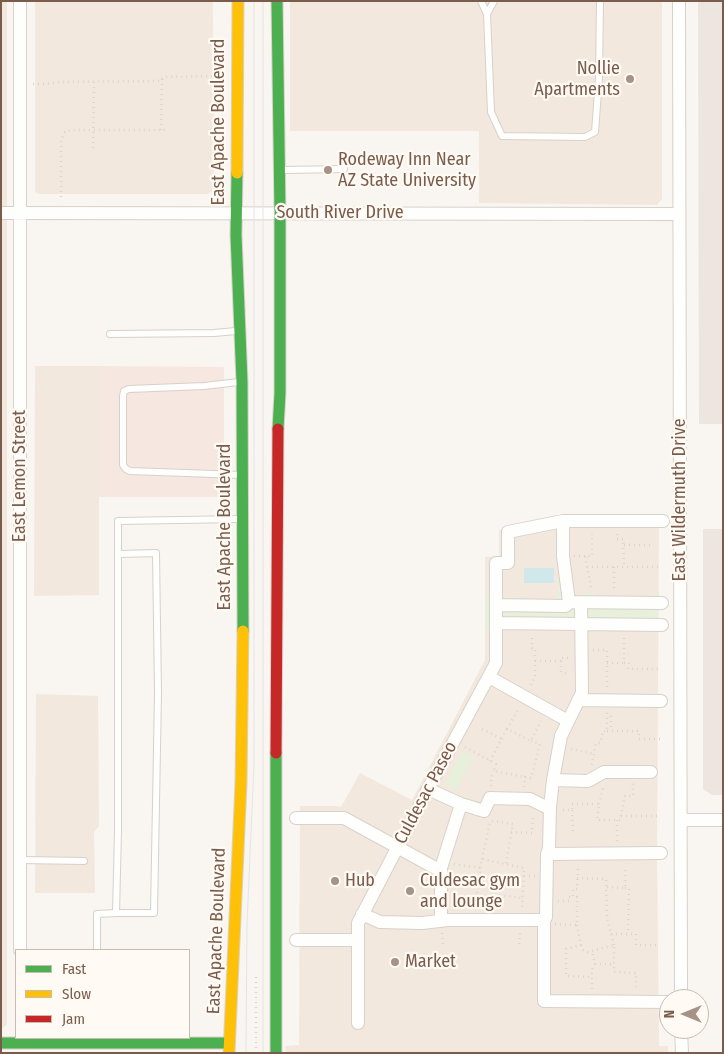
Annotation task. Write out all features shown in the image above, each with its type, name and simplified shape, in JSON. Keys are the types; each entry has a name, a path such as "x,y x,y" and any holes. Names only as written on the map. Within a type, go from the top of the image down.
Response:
{"main road":[{"name":"East Apache Boulevard","path":"229,1048 241,783 242,382 237,213 238,1"},
{"path":"276,1053 276,605 277,456 280,393 277,1"},
{"path":"1,1043 19,1040 97,1041 229,1048"}],"street":[{"name":"East Lemon Street","path":"20,1 20,949"},
{"name":"East Wildermuth Drive","path":"679,1 681,989"},
{"name":"South River Drive","path":"1,213 679,214"},
{"path":"659,1002 544,1001 549,922 546,917 549,848 546,807 554,780 561,736 582,693 582,624 563,556 563,521 662,521"},
{"name":"Culdesac Paseo","path":"358,1023 358,923 496,663 496,563 508,563 508,532 563,521"},
{"path":"496,605 566,606 575,602 662,603"},
{"path":"496,623 662,625"},
{"path":"489,677 568,721"},
{"path":"578,700 661,701"},
{"path":"554,780 588,781 604,772 652,772"},
{"path":"428,789 461,804 484,811 490,798 530,799 546,807"},
{"path":"440,921 442,867 461,804"},
{"path":"296,818 344,818 398,847 442,867"},
{"path":"681,820 723,820"},
{"path":"548,854 661,854"},
{"path":"362,914 380,922 549,922"},
{"path":"296,940 358,940"},
{"path":"681,1039 682,1053"}],"lane":[{"path":"481,1 487,14 491,112 502,136 585,137 595,132 600,78 600,1"},
{"path":"487,14 494,1"},
{"path":"279,170 344,170"},
{"path":"110,334 214,333 240,330"},
{"path":"242,382 204,386 129,389 124,391 123,465 126,470 242,475"},
{"path":"116,913 118,831 118,521 242,519"},
{"path":"97,949 97,914 154,913 158,693 156,553 119,554"},
{"path":"21,860 84,861"}],"path":[{"path":"32,84 160,80 162,78 218,76"},
{"path":"161,130 162,78"},
{"path":"94,81 94,148"},
{"path":"61,197 61,140 65,132 94,129 168,130"},
{"path":"591,588 585,556 592,556 592,527"},
{"path":"617,529 617,539 623,539 624,567"},
{"path":"624,545 652,545"},
{"path":"587,567 662,567"},
{"path":"614,567 614,602"},
{"path":"490,761 535,677 535,648 532,648 532,624"},
{"path":"624,637 624,663"},
{"path":"535,661 561,661 561,658 582,658"},
{"path":"561,661 561,672 571,674"},
{"path":"607,663 629,663 628,669 661,669"},
{"path":"611,716 611,731"},
{"path":"531,741 542,720"},
{"path":"482,729 502,739"},
{"path":"494,771 531,778 540,744 507,729"},
{"path":"607,731 638,731 638,739 661,739"},
{"path":"454,740 496,764 491,778 491,791"},
{"path":"570,749 594,754"},
{"path":"537,756 542,757"},
{"path":"603,788 597,820 620,820 625,796 633,796 633,772"},
{"path":"524,799 525,776"},
{"path":"573,834 572,804 600,804"},
{"path":"512,832 532,833 533,809 546,807 572,810"},
{"path":"621,816 661,816"},
{"path":"477,909 480,868 490,819 513,824 506,864"},
{"path":"617,820 625,888"},
{"path":"480,882 499,886 499,895 522,898 524,868 482,860"},
{"path":"442,867 480,868"},
{"path":"578,867 577,889 573,889 573,897 577,897 577,925 583,950 588,952 614,945"},
{"path":"524,876 536,876"},
{"path":"577,878 606,879 607,917 614,945 614,972 636,973 636,993"},
{"path":"606,887 629,888 628,934"},
{"path":"549,922 577,925"},
{"path":"611,934 636,934 636,944 660,945"},
{"path":"581,944 566,949 566,976 592,976"},
{"path":"592,951 595,964 592,969 592,989"},
{"path":"595,964 614,964"},
{"path":"256,975 256,1053"}],"shaded area":[{"path":"1,1 7,1 7,1025 1,1029"},
{"path":"35,1 213,1 214,191 207,194 38,194 35,192"},
{"path":"290,1 662,1 662,199 657,205 479,203 479,131 290,131"},
{"path":"698,1 723,1 723,424 699,424"},
{"path":"35,366 99,366 99,595 34,596"},
{"path":"99,366 224,367 224,497 99,497"},
{"path":"559,518 659,518 657,857 659,1046 668,1046 668,1053 286,1053 285,1046 299,1045 300,806 341,807 360,773 412,800 485,660 485,557 499,556 499,530"},
{"path":"703,529 723,529 723,795 712,795 703,789"},
{"path":"36,694 98,696 99,826 94,832 95,893 35,893"}],"green space":[{"path":"559,561 572,597 593,592 595,596 654,597 654,591 659,591 658,632 655,632 655,629 485,630 485,596 523,598 526,604 556,604"},
{"path":"462,751 474,757 456,790 445,784"}],"water":[{"path":"524,568 554,568 554,583 524,583"}],"tram line":[{"path":"246,1053 247,924 254,763 254,1"},
{"path":"263,1 263,1053"}],"traffic: fast":[{"path":"277,1 280,212 280,393 278,429"},
{"path":"237,173 236,235 242,382 243,631"},
{"path":"276,753 276,1053"},
{"path":"1,1043 229,1043"}],"traffic: slow":[{"path":"237,173 238,1"},
{"path":"229,1053 241,783 243,631"}],"traffic: jam":[{"path":"276,753 278,429"}],"place":[{"name":"Nollie Apartments","path":"630,79"},
{"name":"Rodeway Inn Near AZ State University","path":"328,170"},
{"name":"Hub","path":"335,881"},
{"name":"Culdesac gym and lounge","path":"410,891"},
{"name":"Market","path":"395,962"}]}
